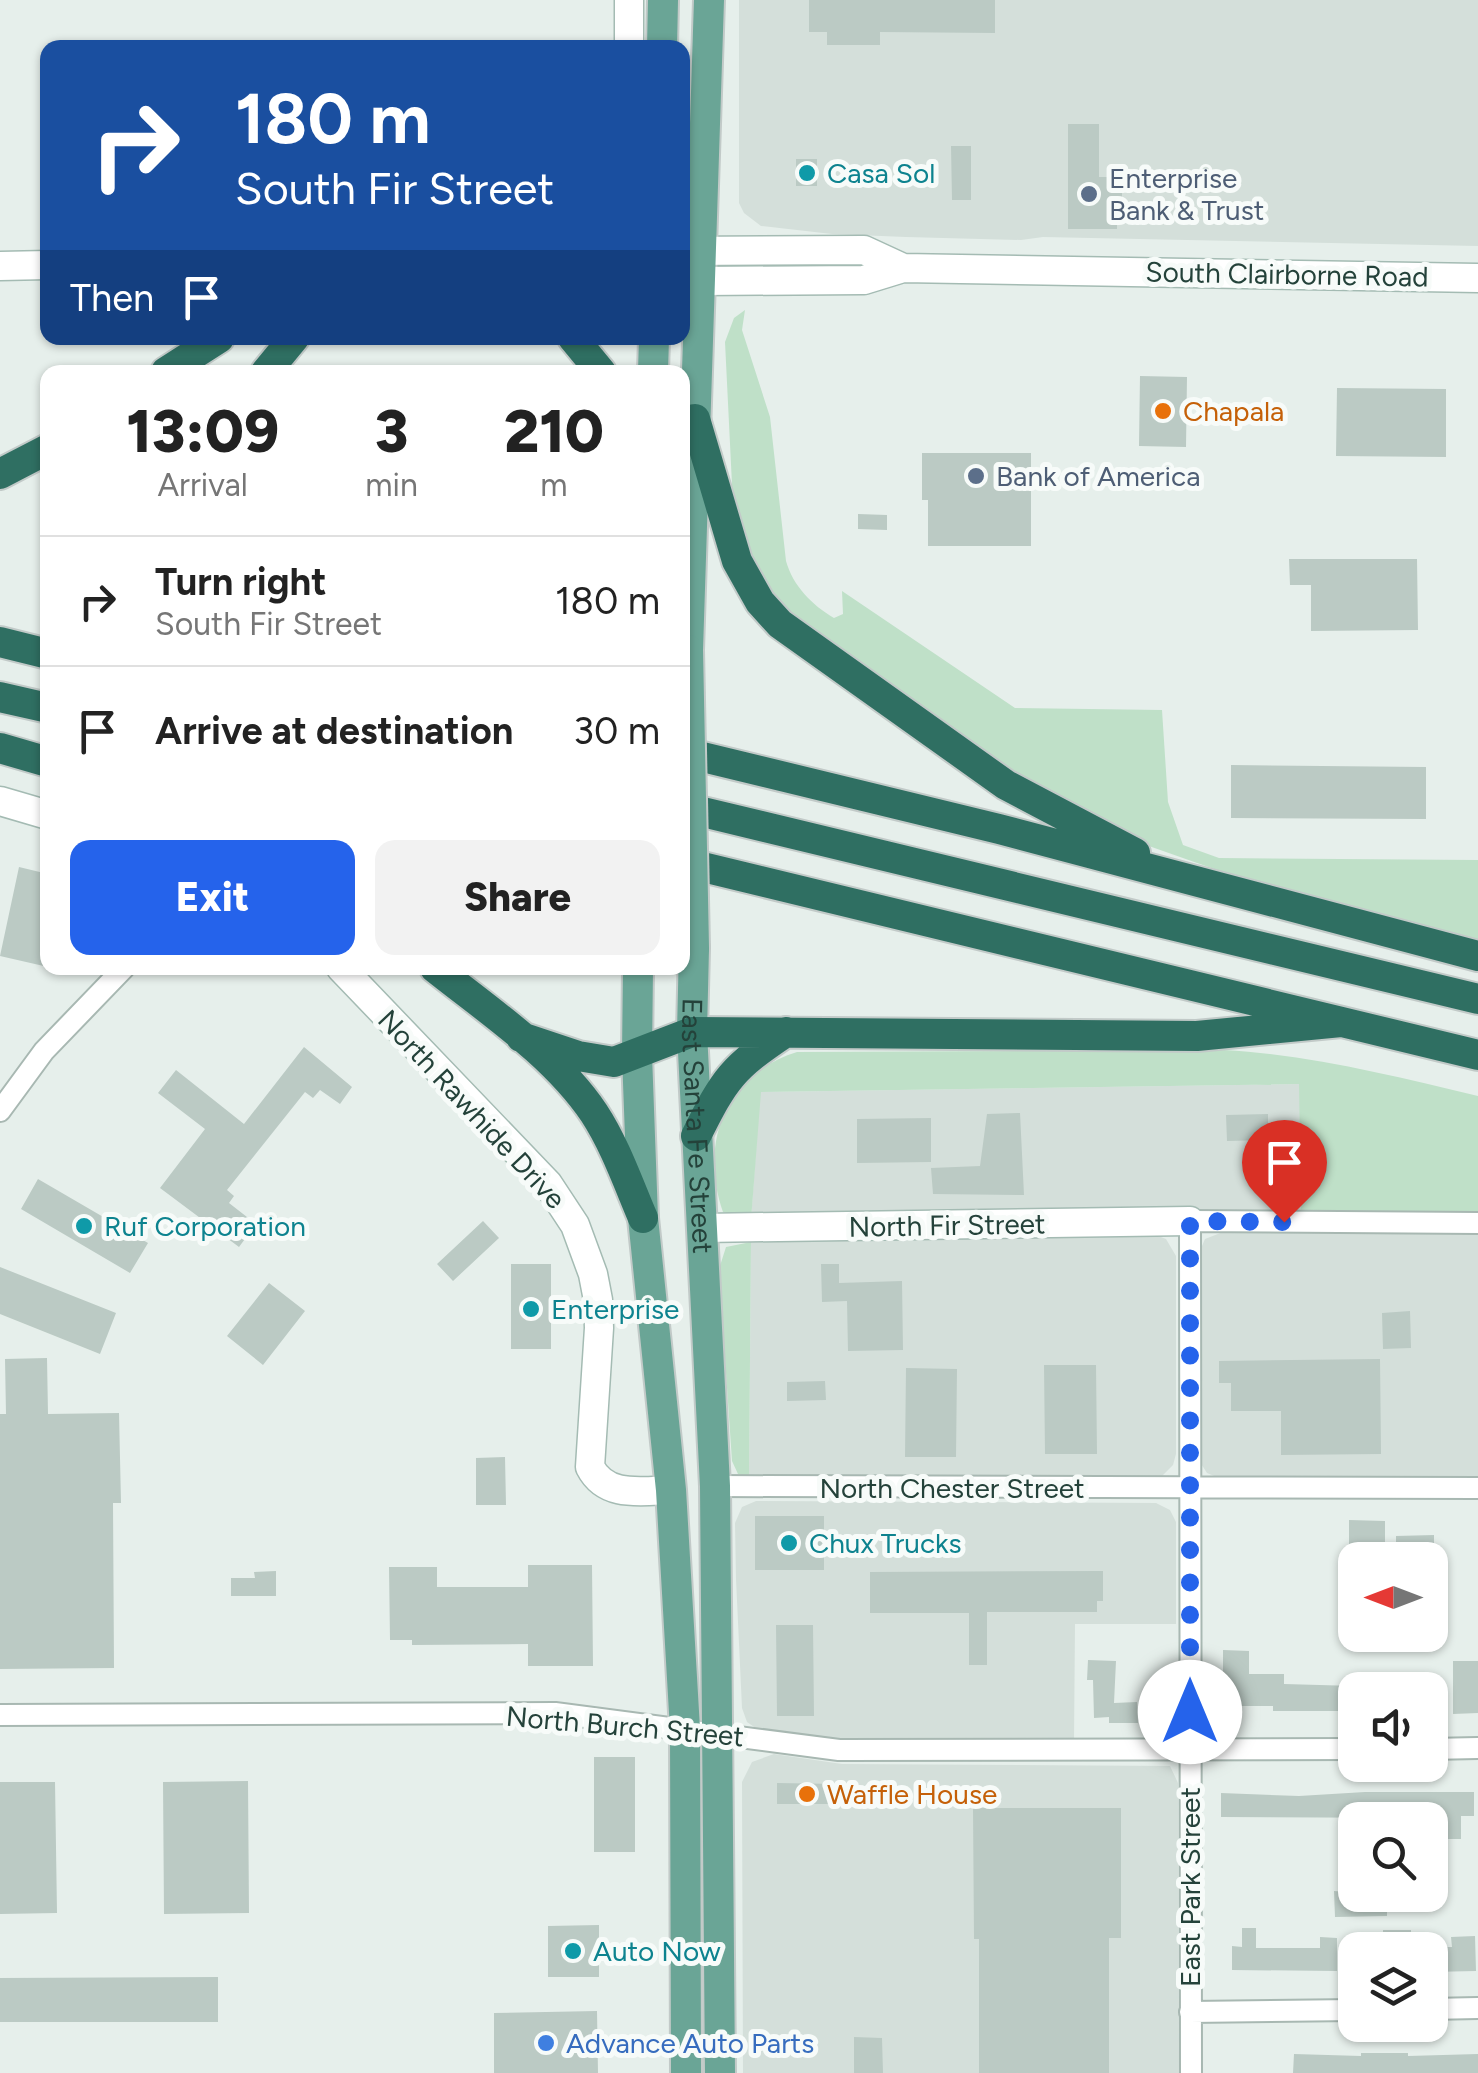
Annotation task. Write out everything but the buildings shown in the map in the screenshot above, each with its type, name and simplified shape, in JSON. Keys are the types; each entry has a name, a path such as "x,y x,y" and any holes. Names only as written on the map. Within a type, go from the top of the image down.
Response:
{"highway":[{"path":"177,365 208,345"},
{"path":"272,365 288,345"},
{"path":"579,345 596,365"},
{"path":"695,419 737,561 760,602 780,624 1006,785 1168,874"},
{"path":"0,474 40,452"},
{"path":"0,642 40,652"},
{"path":"0,697 40,706"},
{"path":"0,748 40,760"},
{"path":"690,754 1478,956"},
{"path":"690,809 1478,999"},
{"path":"690,864 1478,1055"},
{"path":"444,975 521,1038 592,1111 643,1218"},
{"path":"521,1038 597,1061 614,1062 692,1032 1197,1036 1341,1022"},
{"path":"696,1136 727,1078 786,1032"}],"main road":[{"path":"662,40 663,0"},
{"name":"East Santa Fe Street","path":"690,584 695,419 692,263 709,0"},
{"name":"East Santa Fe Street","path":"690,749 692,1032 716,1486 720,2073"},
{"name":"East Santa Fe Street","path":"638,975 643,1218 671,1490 685,1730 686,2073"},
{"path":"661,1370 682,1406 685,1442 696,1465 716,1486"},
{"path":"671,1490 690,1508 697,1527 702,1575 718,1609"}],"street":[{"path":"629,40 630,0"},
{"name":"South Clairborne Road","path":"692,263 864,250 903,268 1478,278"},
{"path":"0,266 40,265"},
{"path":"0,801 40,813"},
{"path":"0,1111 44,1051 117,975"},
{"name":"North Rawhide Drive","path":"347,975 563,1203 585,1249 598,1300 590,1467 596,1480 608,1488 671,1490"},
{"path":"1190,1221 1478,1223"},
{"name":"North Fir Street","path":"704,1228 1190,1221"},
{"name":"East Park Street","path":"1190,1221 1190,2073"},
{"name":"North Chester Street","path":"716,1486 1478,1488"},
{"name":"North Burch Street","path":"0,1715 555,1713 839,1750 1338,1749"},
{"path":"1448,1748 1478,1748"},
{"path":"1448,2009 1478,2008"},
{"path":"1190,2012 1338,2010"}],"shaded area":[{"path":"739,0 1478,0 1478,246 906,237 761,226 744,213 739,203"},
{"path":"1300,1084 1301,1213 751,1220 760,1092"},
{"path":"1223,1232 1478,1232 1478,1477 1219,1478 1207,1473 1198,1459 1199,1253 1205,1239"},
{"path":"1153,1234 1166,1239 1176,1256 1176,1454 1173,1465 1162,1476 749,1478 751,1242"},
{"path":"756,1501 1156,1503 1170,1510 1176,1522 1176,1624 1075,1624 1074,1741 867,1740 760,1731 747,1722 742,1708 735,1523 742,1507"},
{"path":"774,1754 842,1764 1170,1766 1178,1783 1179,2073 743,2073 742,1782 752,1762"}],"green space":[{"path":"745,310 742,330 770,417 786,561 798,587 818,607 834,618 843,614 842,591 1015,708 1162,710 1168,802 1183,845 1219,858 1478,860 1478,945 1234,876 1129,839 1036,791 801,625 752,571 733,505 725,342 734,318"},
{"path":"1224,1050 1320,1061 1478,1096 1478,1212 1301,1213 1299,1084 761,1092 751,1220 723,1212 714,1161 724,1114 752,1077 772,1062 797,1052"},
{"path":"751,1242 749,1478 738,1474 732,1461 719,1269 726,1247"}],"place":[{"name":"Casa Sol","path":"807,173"},
{"name":"Enterprise Bank & Trust","path":"1089,194"},
{"name":"Chapala","path":"1163,411"},
{"name":"Bank of America","path":"976,476"},
{"name":"Ruf Corporation","path":"84,1226"},
{"name":"Enterprise","path":"531,1309"},
{"name":"Chux Trucks","path":"789,1543"},
{"name":"Waffle House","path":"807,1794"},
{"name":"Auto Now","path":"573,1951"},
{"name":"Advance Auto Parts","path":"546,2043"}],"route":[{"path":"1190,1712 1190,1221 1284,1222"}]}
